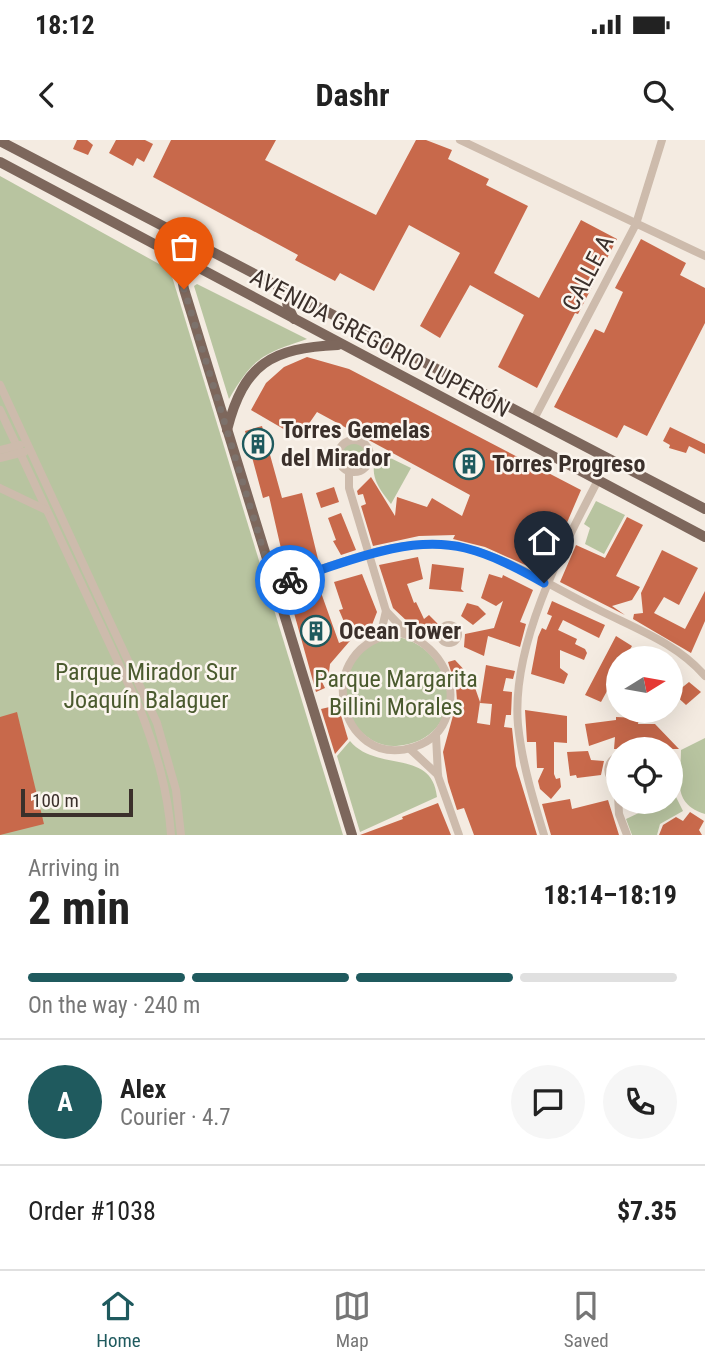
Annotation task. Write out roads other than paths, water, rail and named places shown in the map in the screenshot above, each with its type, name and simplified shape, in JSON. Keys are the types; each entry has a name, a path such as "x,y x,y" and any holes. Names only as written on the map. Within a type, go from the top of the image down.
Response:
{"main road":[{"name":"AVENIDA GREGORIO LUPERÓN","path":"0,141 705,509"},
{"name":"AVENIDA GREGORIO LUPERÓN","path":"0,162 597,482 705,537"},
{"path":"0,169 27,177"},
{"path":"173,232 184,289 352,835"},
{"path":"178,259 202,247"},
{"path":"296,320 290,314 287,304 292,298 305,298"},
{"path":"227,431 237,397 262,364 285,351 339,344"}],"street":[{"path":"460,140 705,256"},
{"name":"CALLE A","path":"534,419 636,224 662,140"},
{"path":"0,385 166,745 181,835"},
{"path":"0,410 156,749 171,835"},
{"path":"349,471 360,471 370,460 366,444 357,439 346,441 339,449 338,460 349,471 349,488 386,611 409,635 432,652 447,673 450,687 447,715 436,735 438,776 459,835"},
{"path":"0,450 28,447"},
{"path":"0,458 19,449"},
{"path":"544,835 526,777 518,710 521,672 528,644 568,537 597,482"},
{"path":"0,488 46,510"},
{"path":"274,585 369,556 419,545 459,547 507,563 668,645 705,676"},
{"path":"380,637 386,611"},
{"path":"409,635 400,633 380,637 363,646 349,663 342,685 344,708 356,731 373,745 396,750 410,749 436,735"},
{"path":"432,652 442,640"},
{"path":"410,749 438,776"},
{"path":"619,814 626,835"}],"place":[{"name":"Torres Gemelas del Mirador","path":"258,444"},
{"name":"Torres Progreso","path":"469,464"},
{"name":"Ocean Tower","path":"316,631"}],"park label":[{"name":"Parque Mirador Sur Joaquín Balaguer","path":"146,686"},
{"name":"Parque Margarita Billini Morales","path":"396,693"}]}
